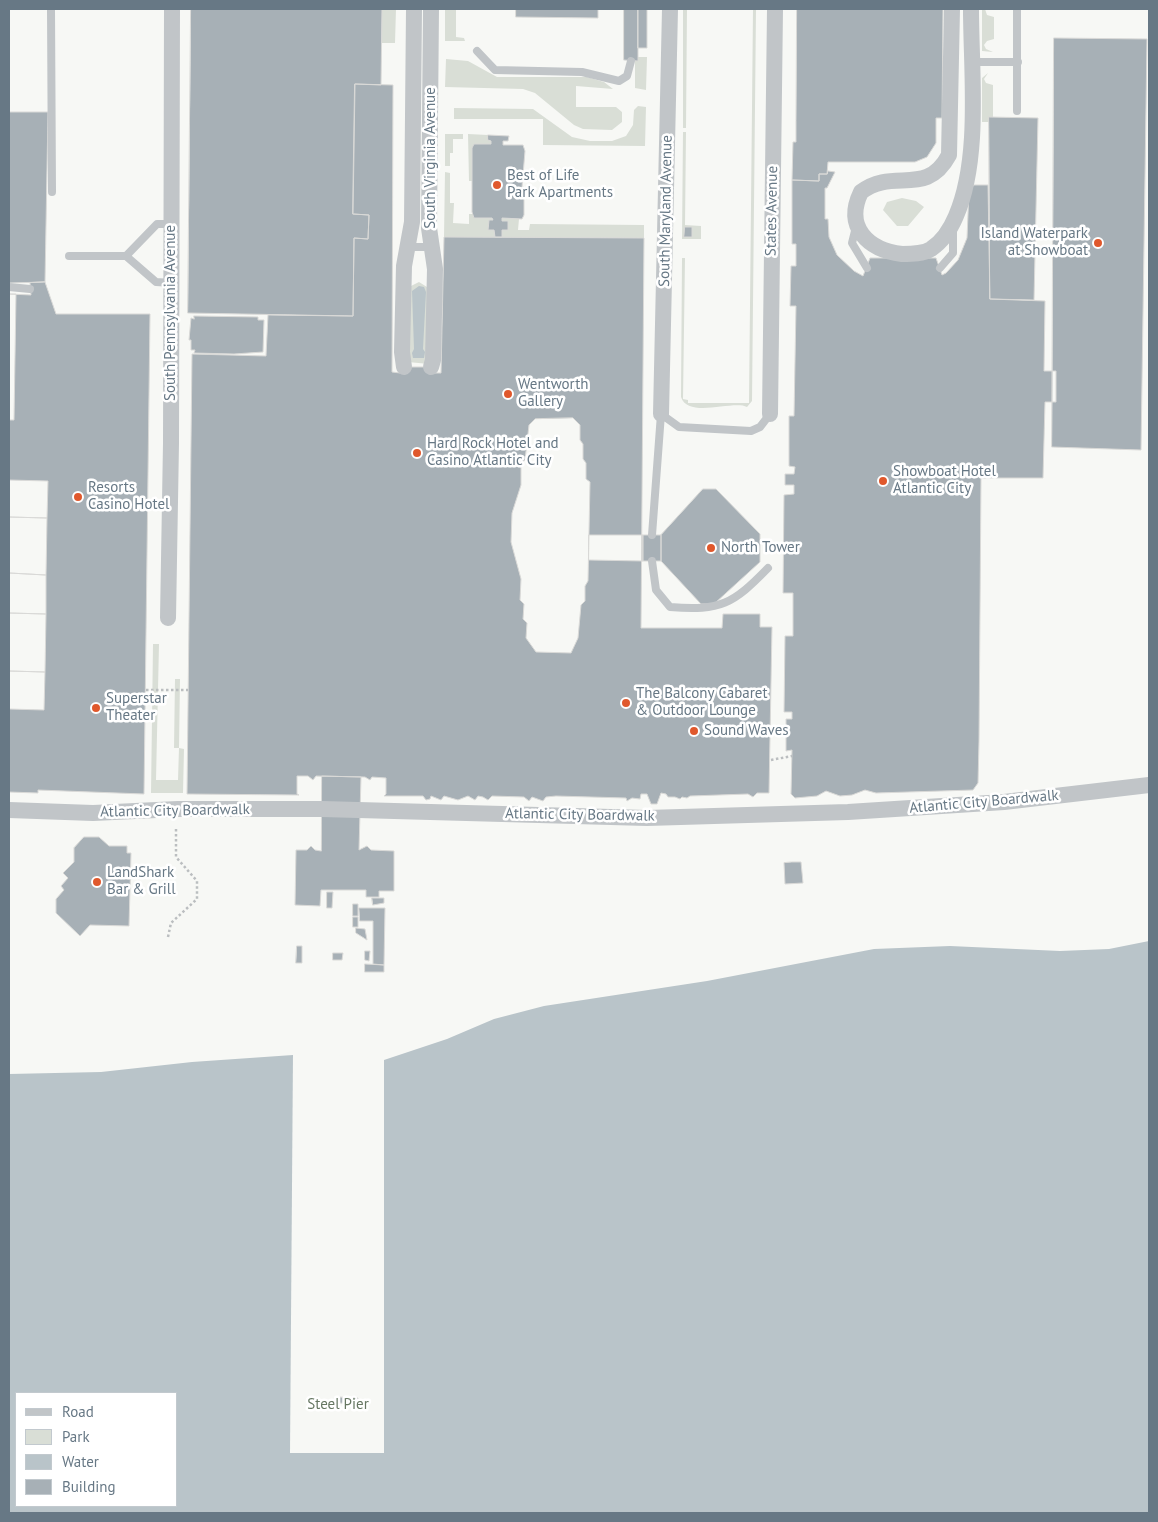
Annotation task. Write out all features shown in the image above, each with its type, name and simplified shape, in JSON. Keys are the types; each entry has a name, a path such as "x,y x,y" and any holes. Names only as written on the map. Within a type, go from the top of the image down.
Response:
{"street":[{"name":"South Pennsylvania Avenue","path":"168,618 172,283 172,9"},
{"name":"South Virginia Avenue","path":"404,367 402,352 404,266 412,222 414,9"},
{"name":"South Virginia Avenue","path":"431,9 429,228 435,269 434,360 431,367"},
{"name":"South Maryland Avenue","path":"661,414 670,9"},
{"name":"States Avenue","path":"770,414 775,9"},
{"path":"952,9 949,155 939,170 929,177 881,182 861,192 856,207 857,225 870,244 881,250 908,254 923,253 942,240 952,223 969,174 972,9"},
{"name":"Atlantic City Boardwalk","path":"9,810 93,813 178,808 322,809 647,818 868,811 1004,802 1149,785"}],"lane":[{"path":"51,9 52,192"},
{"path":"1017,9 1017,111"},
{"path":"477,51 494,70 582,72 619,81 628,76 631,61"},
{"path":"414,59 431,54"},
{"path":"971,62 1018,62"},
{"path":"940,268 953,253 952,223"},
{"path":"126,256 157,224 172,224"},
{"path":"857,225 852,243 867,268"},
{"path":"407,247 432,247"},
{"path":"69,256 126,256 156,282 172,283"},
{"path":"9,287 30,289"},
{"path":"661,414 679,427 751,431 760,427 770,414"},
{"path":"652,535 661,414"},
{"path":"652,561 656,590 670,607 689,608 723,605 750,587 768,568"}],"path":[{"path":"146,690 188,690"},
{"path":"771,760 792,756"},
{"path":"168,937 171,923 197,899 197,881 176,857 176,829"}],"green space":[{"path":"382,9 396,9 395,43 382,43"},
{"path":"445,9 456,9 456,37 464,38 465,41 445,41"},
{"path":"683,9 687,9 686,128 683,128"},
{"path":"753,9 756,9 752,401 747,407 740,405 711,408 692,407 685,403 681,397 682,258 685,258 683,399 688,400 688,403 749,403"},
{"path":"982,9 985,9 987,15 994,17 994,39 987,41 984,45 986,49 993,52 982,51"},
{"path":"638,57 647,57 646,90 635,88 635,61"},
{"path":"446,59 468,61 497,77 587,77 604,82 613,89 576,86 576,107 616,107 622,112 622,122 612,130 583,129 574,125 535,93 523,89 445,87"},
{"path":"988,73 984,79 986,83 993,85 993,117 989,117 989,122 982,122 982,78"},
{"path":"638,106 646,107 645,146 543,145 543,119 454,119 454,108 533,109 572,137 590,141 612,141 626,136 633,125 634,110"},
{"path":"683,132 686,132 685,225 701,226 701,239 682,239"},
{"path":"445,134 463,134 463,139 453,139 453,153 450,153 450,166 445,166"},
{"path":"468,134 488,135 488,140 491,141 491,144 474,144 474,181 469,181"},
{"path":"445,172 450,173 450,203 454,203 453,223 469,224 469,214 474,214 474,218 492,218 493,220 489,221 488,229 494,230 495,237 444,237"},
{"path":"902,198 916,201 924,207 908,226 897,226 883,210 887,202"},
{"path":"502,218 519,219 518,230 529,230 530,224 644,225 644,238 502,237 502,230 508,230 508,221 502,221"},
{"path":"419,282 427,287 429,364 408,362 411,286"},
{"path":"153,644 159,644 156,780 178,780 179,748 184,749 183,793 151,793"},
{"path":"175,679 180,679 179,748 174,748"}],"water":[{"path":"419,286 424,287 426,292 423,349 425,352 424,358 413,358 412,291"},
{"path":"1149,941 1149,1513 9,1513 9,1074 101,1072 192,1062 293,1055 384,1060 447,1039 494,1019 544,1006 707,981 874,949 950,946 1060,951 1109,949"}],"pier":[{"name":"Steel Pier","path":"293,1053 384,1058 384,1453 290,1453"}],"building":[{"path":"191,9 382,9 381,85 355,84 353,214 369,215 368,239 354,238 353,316 188,313"},
{"path":"516,9 598,9 598,18 516,17"},
{"path":"624,9 638,9 638,61 624,60"},
{"path":"638,9 647,9 647,48 638,48"},
{"path":"797,9 943,9 942,118 936,118 936,143 927,157 915,162 828,162 827,174 819,174 819,181 792,180 793,142 796,142"},
{"name":"Island Waterpark at Showboat","path":"1054,38 1147,39 1141,450 1052,447"},
{"name":"Hard Rock Hotel and Casino Atlantic City","path":"355,84 393,85 392,372 400,373 409,367 433,367 435,373 441,373 444,237 644,238 641,628 722,628 723,614 760,614 760,627 772,627 769,793 757,793 753,797 748,794 690,796 680,799 668,797 666,794 661,793 657,804 651,804 647,794 641,794 640,799 632,798 627,801 626,798 556,796 546,797 543,801 532,797 529,801 524,797 492,796 488,800 478,796 475,800 468,796 458,800 444,796 441,800 431,796 430,799 426,800 423,796 384,796 386,794 386,778 372,777 370,780 365,777 316,776 313,780 308,776 297,776 297,794 299,795 187,794 192,354 266,356 268,315 353,316 354,238 368,239 369,215 353,214"},
{"path":"9,112 48,112 45,282 9,283"},
{"path":"989,117 1038,118 1034,300 990,299"},
{"name":"Best of Life Park Apartments","path":"488,135 509,136 508,141 503,141 503,145 523,145 525,151 522,187 524,187 524,215 522,219 502,218 502,221 508,221 508,230 502,230 502,237 495,237 494,230 488,230 489,220 493,220 492,218 474,218 472,212 472,148 474,144 491,144 491,141 488,140"},
{"name":"Showboat Hotel Atlantic City","path":"828,171 835,172 827,188 825,188 825,219 828,219 829,237 837,255 854,271 863,276 870,258 936,258 942,275 946,273 958,260 967,238 969,191 974,185 988,185 990,299 1045,301 1044,371 1056,371 1056,402 1045,402 1043,478 981,478 978,783 973,790 876,793 865,790 852,795 840,796 826,791 817,796 795,798 791,794 792,750 786,751 786,719 792,719 792,712 784,712 785,636 793,636 793,593 783,593 784,495 794,494 794,485 785,485 785,474 794,474 795,467 789,466 789,416 794,416 796,306 790,306 791,266 796,266 796,244 792,244 792,180 819,181 819,174 827,174"},
{"path":"685,227 692,227 692,237 684,237"},
{"name":"Resorts Casino Hotel","path":"45,282 56,314 150,314 144,794 38,790 38,793 9,792 9,294 31,295 30,283"},
{"path":"9,294 16,294 14,420 9,420"},
{"path":"194,316 258,317 258,320 264,320 263,352 234,354 194,353 195,350 191,350 191,340 189,340 191,318 194,319"},
{"path":"573,418 580,425 583,459 586,463 586,479 590,482 588,581 585,586 585,601 581,605 578,638 571,653 536,652 526,638 527,623 523,619 524,604 520,600 521,579 511,542 512,513 521,485 521,463 525,460 529,425 535,419"},
{"path":"9,480 48,481 47,518 9,517"},
{"name":"North Tower","path":"703,489 716,489 760,534 760,562 714,604 701,604 661,561 661,535"},
{"path":"9,517 47,518 46,575 9,573"},
{"path":"589,535 643,535 643,561 589,560"},
{"path":"643,535 661,535 661,561 643,561"},
{"path":"9,573 46,575 46,614 9,613"},
{"path":"9,613 46,614 45,672 9,671"},
{"path":"9,671 45,672 44,710 9,709"},
{"path":"322,776 361,777 359,850 367,846 371,850 394,851 394,891 379,891 379,897 366,897 366,890 321,890 320,906 295,905 296,850 307,850 311,846 315,850 321,851"},
{"name":"LandShark Bar & Grill","path":"84,837 99,837 109,846 127,846 127,853 131,853 129,926 90,925 80,936 56,913 56,899 64,890 61,886 68,878 63,873 74,862 74,848"},
{"path":"801,862 803,883 785,884 784,863"},
{"path":"327,892 333,892 332,908 327,908"},
{"path":"372,898 384,898 384,903 373,905"},
{"path":"353,904 358,904 358,916 353,916"},
{"path":"359,908 385,908 384,965 373,964 373,921 360,921"},
{"path":"353,917 358,917 358,927 353,927"},
{"path":"356,928 365,929 367,940 356,933"},
{"path":"297,946 302,946 302,963 296,963"},
{"path":"365,951 370,951 369,961 365,960"},
{"path":"333,953 343,953 342,960 333,960"},
{"path":"365,964 384,965 384,972 365,972"},
{"path":"338,1397 358,1398 358,1404 338,1403"}],"place":[{"name":"Best of Life Park Apartments","path":"497,185"},
{"name":"Island Waterpark at Showboat","path":"1098,243"},
{"name":"Wentworth Gallery","path":"508,394"},
{"name":"Hard Rock Hotel and Casino Atlantic City","path":"417,453"},
{"name":"Showboat Hotel Atlantic City","path":"883,481"},
{"name":"Resorts Casino Hotel","path":"78,497"},
{"name":"North Tower","path":"711,548"},
{"name":"The Balcony Cabaret & Outdoor Lounge","path":"626,703"},
{"name":"Superstar Theater","path":"96,708"},
{"name":"Sound Waves","path":"694,731"},
{"name":"LandShark Bar & Grill","path":"97,882"}]}
